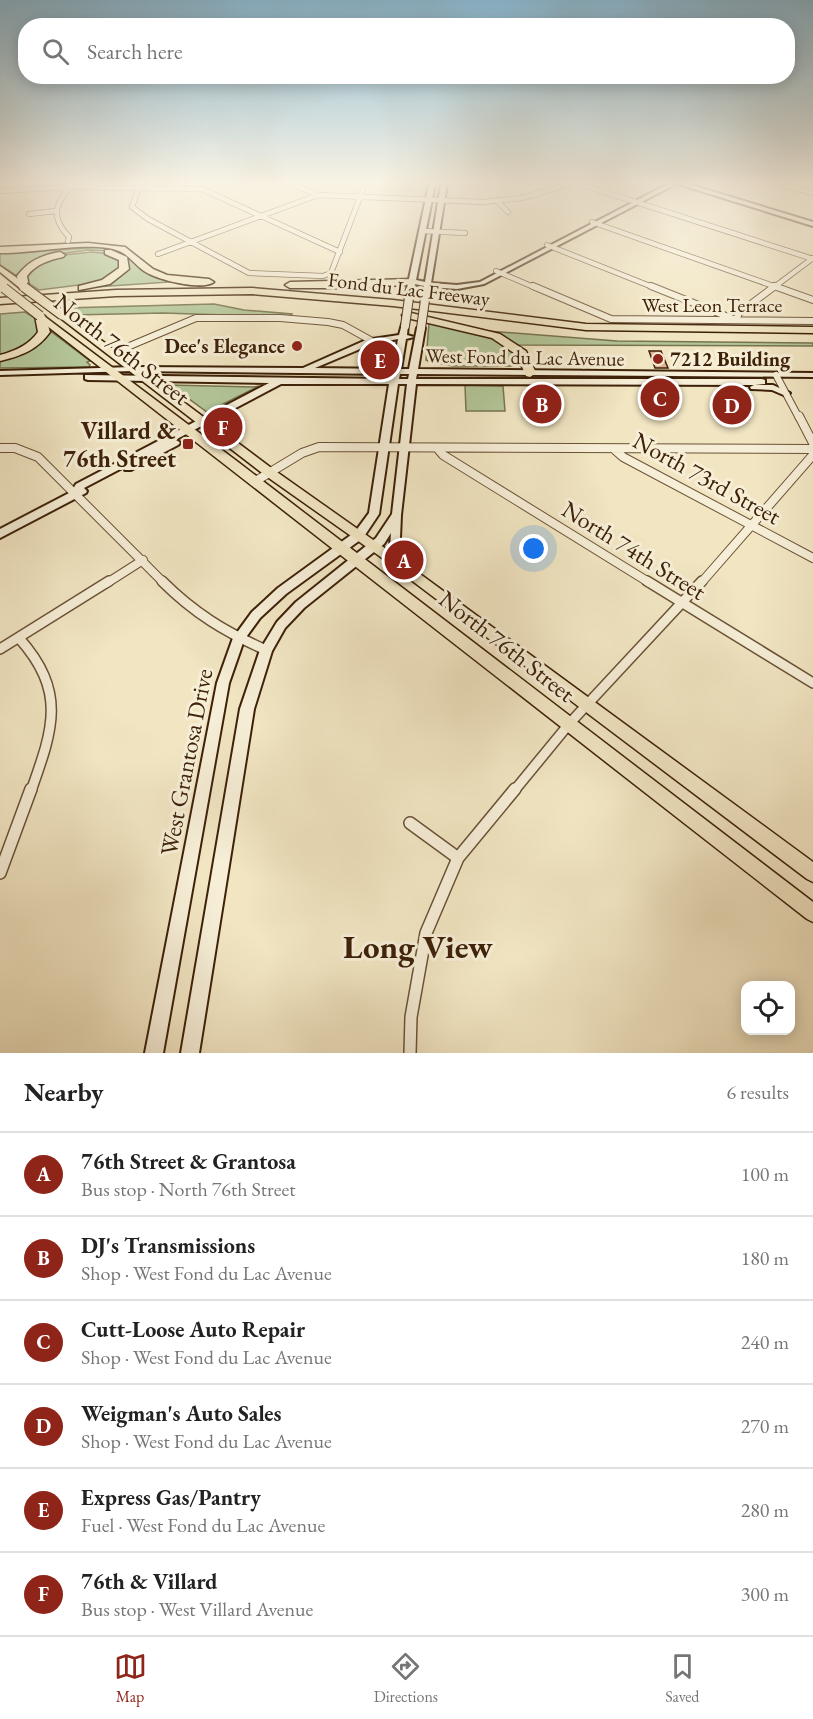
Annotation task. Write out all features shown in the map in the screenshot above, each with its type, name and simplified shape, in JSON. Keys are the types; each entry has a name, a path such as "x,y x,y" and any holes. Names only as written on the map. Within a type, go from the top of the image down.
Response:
{"highway":[{"path":"0,250 114,247 131,253 146,268 158,275 200,281"},
{"path":"24,287 22,276 24,271 37,262 53,256 102,251 124,259 124,269 114,278 95,286 77,289"},
{"path":"1,290 77,289 200,281 307,285 414,282"},
{"path":"307,285 496,336 522,352 530,373"},
{"name":"Fond du Lac Freeway","path":"0,302 116,293 252,291 586,327 813,330"},
{"name":"Fond du Lac Freeway","path":"4,307 170,298 313,303 393,307 581,333 646,337 813,338"},
{"path":"0,358 24,350 39,339 44,332 40,316"}],"main road":[{"name":"North 76th Street","path":"0,268 270,473 374,546 813,873"},
{"name":"North 76th Street","path":"1,290 40,316 254,482 343,547 813,913"}],"street":[{"path":"65,233 69,237 68,241"},
{"path":"174,233 249,273 328,275 347,233"},
{"path":"158,254 214,233"},
{"path":"299,233 340,252"},
{"name":"West Grantosa Drive","path":"154,1053 223,683 239,638 256,615 282,591 359,535 374,514 409,298 423,233"},
{"name":"West Grantosa Drive","path":"190,1053 247,709 266,650 281,625 300,605 387,534 397,514 413,377 436,233"},
{"path":"414,282 426,284 471,282 499,272 574,233"},
{"path":"623,233 813,300"},
{"path":"732,233 813,259"},
{"path":"549,246 736,320 740,313 813,259"},
{"name":"West Leon Terrace","path":"499,272 610,320 813,321"},
{"path":"112,353 196,318 280,318 335,323 372,341"},
{"path":"205,424 280,381 372,341 420,333"},
{"path":"416,360 432,366 476,373"},
{"name":"West Fond du Lac Avenue","path":"0,373 133,369 307,369 413,377 543,382 682,383 778,379 813,375"},
{"path":"0,534 189,432 292,381 307,369"},
{"name":"West Fond du Lac Avenue","path":"58,373 64,376 280,381 396,376"},
{"name":"West Fond du Lac Avenue","path":"413,377 476,373 530,373 778,379 813,382"},
{"path":"530,373 543,382"},
{"path":"778,379 813,443"},
{"path":"682,383 693,387 771,387 786,393"},
{"path":"254,482 302,453 319,447 384,446 813,455"},
{"path":"0,448 15,448 38,457 186,605 239,638 266,650"},
{"name":"North 74th Street","path":"437,448 443,455 813,683"},
{"name":"North 73rd Street","path":"615,450 623,457 813,558"},
{"path":"410,1053 411,1017 426,933 459,858 569,724 752,526 813,455"},
{"path":"378,496 400,497"},
{"path":"394,561 397,514"},
{"path":"0,649 143,560"},
{"path":"0,873 46,749 53,715 49,687 36,657 19,638"},
{"path":"410,822 459,858"}],"green space":[{"path":"100,247 116,249 170,282 95,287 128,265 111,251 88,250 52,255 17,276 0,265 0,251 30,252"},
{"path":"92,252 111,254 120,259 121,267 111,278 87,284 39,290 25,281 26,272 55,256"},
{"path":"214,304 244,310 292,314 290,317 163,313 73,315 64,308"},
{"path":"25,312 36,319 40,330 27,346 0,356 0,314"},
{"path":"429,323 469,330 493,338 514,352 523,363 520,366 453,366 428,361 426,360"},
{"path":"49,330 90,361 87,362 89,367 0,368 0,359 10,357"},
{"path":"488,331 617,341 813,343 813,346 517,345"},
{"path":"170,385 254,387 259,386 207,412"},
{"path":"465,385 503,386 505,411 466,411"}],"building":[{"name":"7212 Building","path":"649,351 661,351 668,368 655,368"}],"place":[{"name":"Dee's Elegance","path":"297,346"},
{"name":"7212 Building","path":"658,359"},
{"name":"Express Gas/Pantry","path":"380,360"},
{"name":"Cutt-Loose Auto Repair","path":"660,398"},
{"name":"DJ's Transmissions","path":"542,404"},
{"name":"Weigman's Auto Sales","path":"732,405"},
{"name":"76th & Villard","path":"223,427"},
{"name":"Villard & 76th Street","path":"188,444"},
{"name":"76th Street & Grantosa","path":"404,560"}],"district":[{"name":"Long View","path":"418,946"}]}
